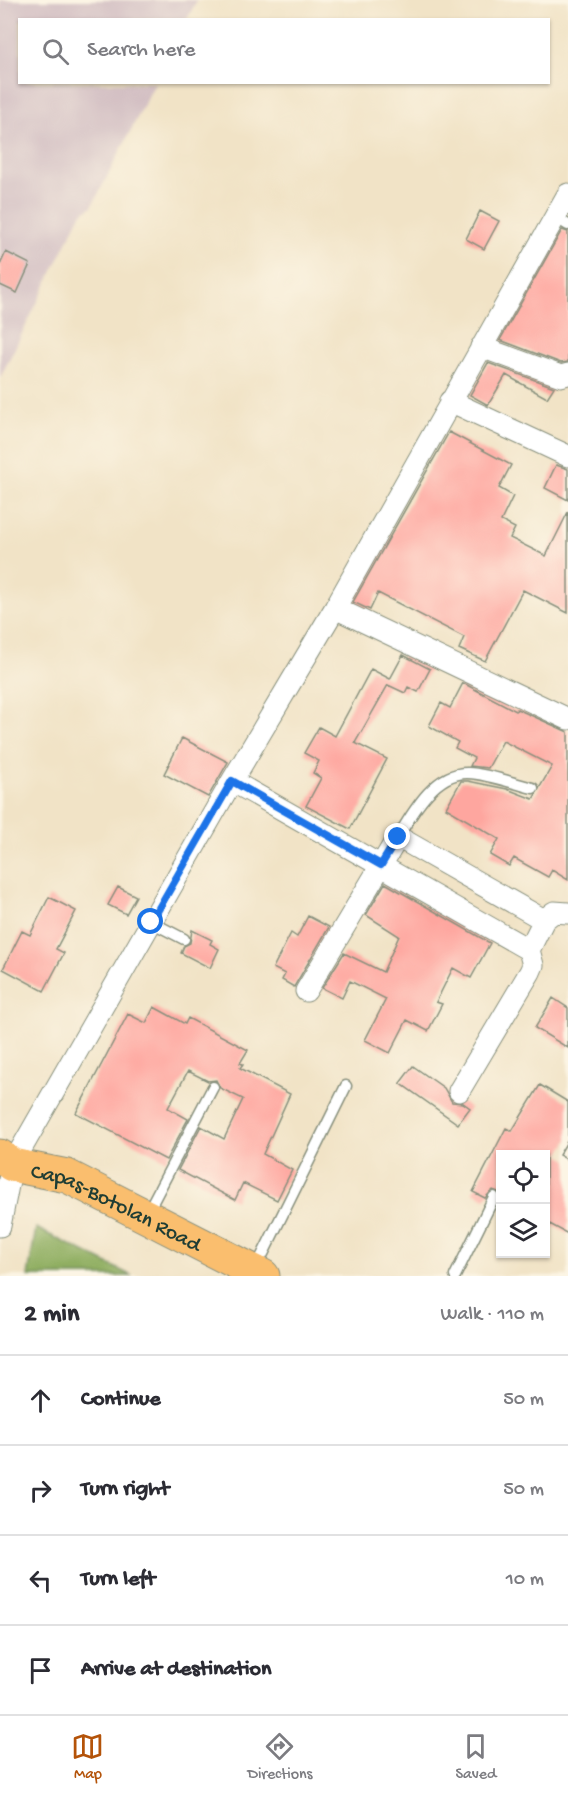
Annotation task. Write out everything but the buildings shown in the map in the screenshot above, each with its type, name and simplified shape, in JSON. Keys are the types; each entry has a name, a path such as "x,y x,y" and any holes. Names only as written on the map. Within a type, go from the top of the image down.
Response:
{"main road":[{"name":"Capas-Botolan Road","path":"6,1160 67,1176 259,1274"}],"street":[{"path":"0,1226 6,1160 151,922 335,608 481,347 561,221 568,194"},
{"path":"481,347 561,376 568,374"},
{"path":"450,401 568,456"},
{"path":"335,608 568,719"},
{"path":"232,781 529,950 532,958 530,972 459,1091"},
{"path":"306,991 398,837 544,920"},
{"path":"529,950 544,920 554,912 568,914"}],"lane":[{"path":"398,837 422,801 444,779 467,773 533,788"},
{"path":"151,922 184,939"},
{"path":"259,1274 346,1086"},
{"path":"145,1216 213,1087"},
{"path":"455,1276 494,1197"}],"shaded area":[{"path":"0,0 197,0 188,18 18,18 18,84 154,84 92,206 81,214 0,378"}],"green space":[{"path":"36,1228 132,1276 28,1276"}],"route":[{"path":"151,922 232,781 381,865 398,837"}]}
